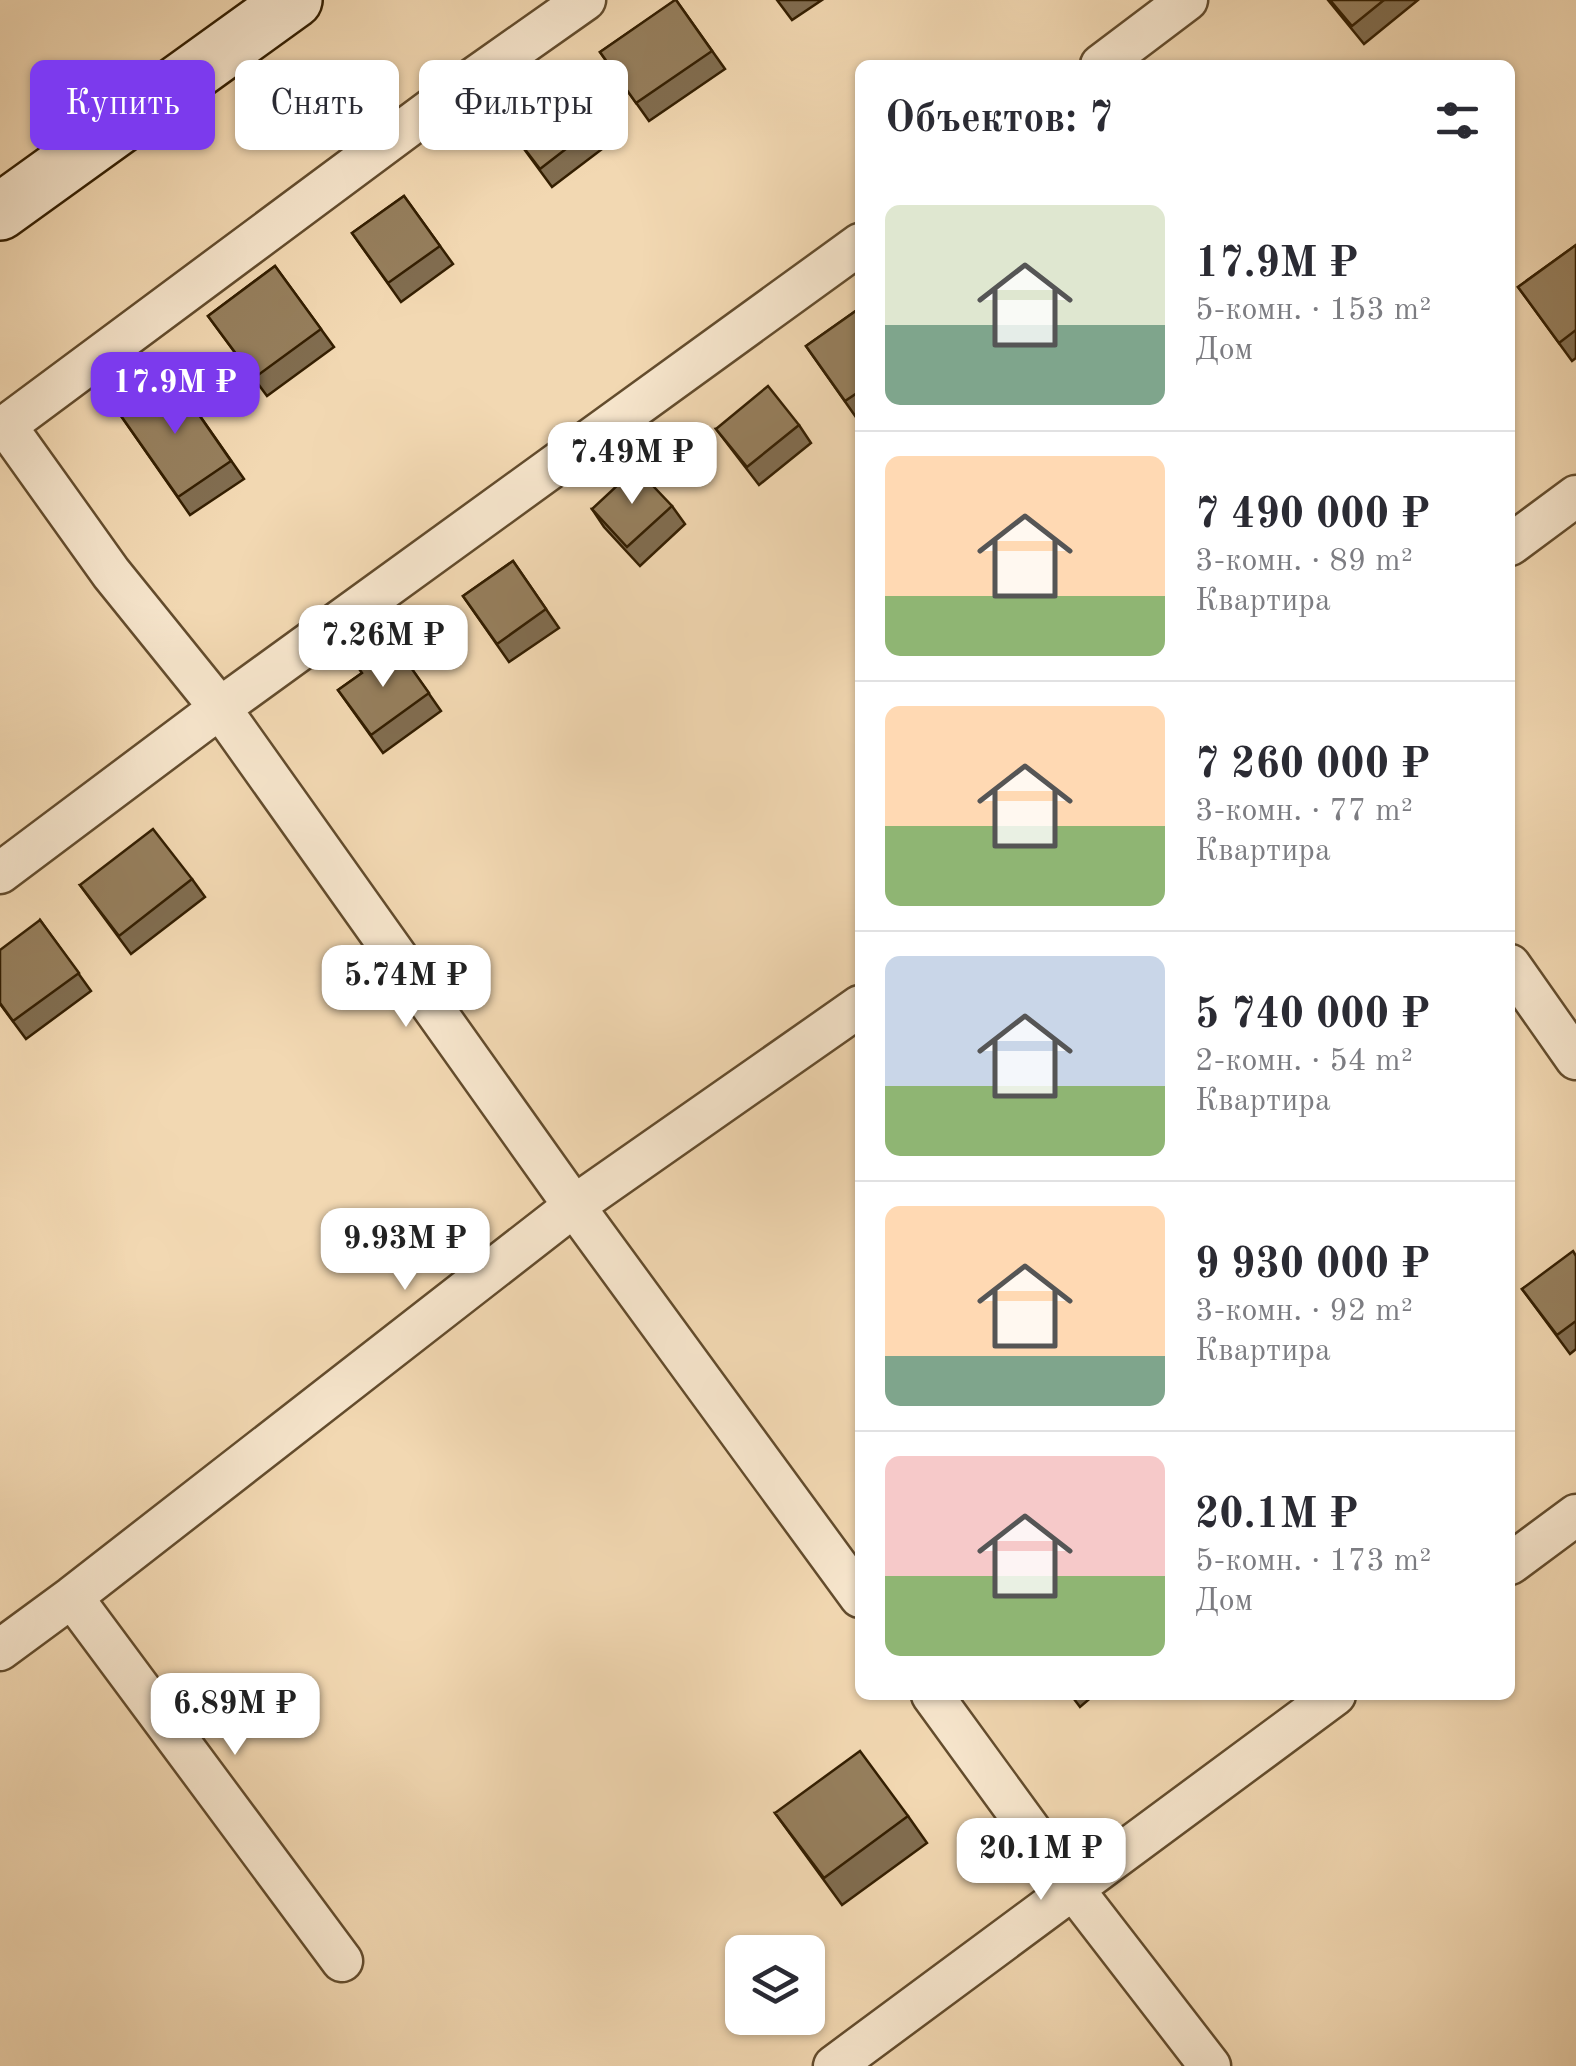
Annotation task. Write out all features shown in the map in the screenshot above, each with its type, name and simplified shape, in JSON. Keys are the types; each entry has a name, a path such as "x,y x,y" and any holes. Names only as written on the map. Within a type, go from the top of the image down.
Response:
{"main road":[{"path":"0,212 294,0"}],"street":[{"path":"585,0 460,88 3,428 111,573 220,708 574,1206 855,1590"},
{"path":"1107,60 1187,0"},
{"path":"0,873 220,708 855,248"},
{"path":"1515,541 1576,496"},
{"path":"1515,972 1576,1058"},
{"path":"0,1650 574,1206 855,1009"},
{"path":"1515,1560 1576,1515"},
{"path":"72,1597 342,1961"},
{"path":"936,1700 1074,1890 1210,2066"},
{"path":"834,2066 1328,1700"}],"building":[{"path":"676,0 712,51 636,103 628,92 628,60 606,60 600,52"},
{"path":"1330,0 1384,0 1352,26"},
{"path":"526,150 565,150 540,169"},
{"path":"404,196 440,246 388,283 352,233"},
{"path":"1576,245 1576,330 1559,343 1518,287"},
{"path":"275,266 321,329 254,378 208,316"},
{"path":"855,312 855,394 845,401 806,346"},
{"path":"172,376 231,461 178,497 119,413"},
{"path":"768,386 799,425 747,467 716,429"},
{"path":"636,468 672,506 627,547 592,509"},
{"path":"513,561 546,609 497,644 463,596"},
{"path":"397,648 429,693 371,735 338,690 362,673 357,666 373,654 378,662"},
{"path":"153,829 192,879 119,936 80,885"},
{"path":"40,920 79,973 13,1021 0,1003 0,950"},
{"path":"1573,1251 1576,1321 1557,1335 1522,1289"},
{"path":"860,1751 908,1816 824,1878 775,1813"}]}
